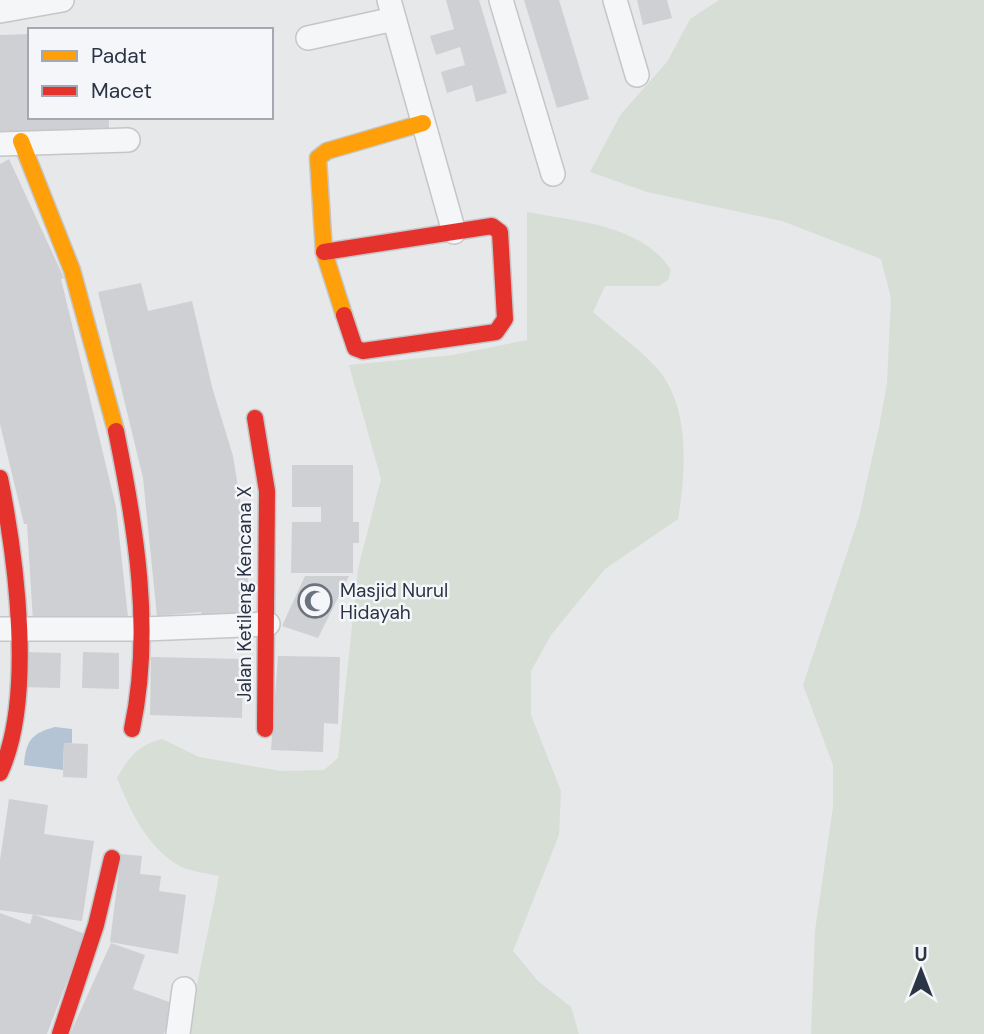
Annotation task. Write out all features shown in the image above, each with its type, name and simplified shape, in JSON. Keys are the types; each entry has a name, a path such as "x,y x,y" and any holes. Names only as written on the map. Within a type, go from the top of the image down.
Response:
{"street":[{"path":"0,11 62,0"},
{"path":"501,0 553,174"},
{"path":"615,0 637,75"},
{"path":"309,38 391,9 454,232"},
{"path":"324,252 492,226 500,232 505,319 496,332 359,350 355,348 324,252 318,158 327,151 424,123"},
{"path":"128,140 10,143 71,269 109,403 128,496 144,629 139,704 132,729"},
{"name":"Jalan Ketileng Kencana X","path":"256,418 267,491 268,624 265,729"},
{"path":"0,478 13,551 10,629 15,719 9,756 0,773"},
{"path":"10,629 144,629 268,624"},
{"path":"60,1034 96,925 112,858"},
{"path":"178,1034 184,989"}],"shaded area":[{"path":"719,0 984,0 984,1034 811,1034 815,931 833,807 833,765 803,685 859,517 879,427 887,383 891,298 881,259 782,221 647,192 590,172 621,114 667,62 690,19"},
{"path":"527,212 587,223 625,234 643,243 671,270 668,280 659,286 605,286 593,312 647,358 666,381 680,418 683,438 683,480 678,519 605,569 551,635 531,671 531,715 561,791 559,835 513,951 538,981 571,1007 579,1034 190,1034 195,994 219,876 186,868 165,856 140,826 117,778 135,753 162,739 199,757 281,771 324,770 338,758 358,569 381,479 349,365 453,355 527,340"}],"water":[{"path":"55,727 72,729 72,743 64,743 63,770 24,765 26,749 32,739"}],"building":[{"path":"446,0 479,0 507,93 476,102 472,85 447,93 441,72 465,65 460,47 436,55 430,36 454,29"},
{"path":"524,0 559,0 589,99 557,108"},
{"path":"637,0 667,0 672,18 643,25"},
{"path":"28,34 28,119 109,119 109,132 0,138 0,35"},
{"path":"9,159 64,278 61,279 116,507 128,617 33,621 27,524 24,524 0,424 0,164"},
{"path":"141,283 148,311 192,301 212,387 233,456 242,512 251,615 202,620 201,612 157,616 143,478 98,292"},
{"path":"292,465 353,465 353,522 359,522 359,543 353,543 353,573 291,573 292,522 321,522 321,507 292,507"},
{"name":"Masjid Nurul Hidayah","path":"305,576 349,576 318,638 282,626"},
{"path":"25,652 61,653 60,688 24,687"},
{"path":"83,652 119,653 119,689 82,688"},
{"path":"278,656 340,657 338,724 324,723 323,752 271,750"},
{"path":"151,657 243,659 242,718 150,715"},
{"path":"64,743 88,744 87,778 63,777"},
{"path":"9,799 48,805 44,834 94,841 82,921 0,910 0,860"},
{"path":"121,854 142,856 140,874 161,876 159,891 186,895 178,954 110,942"},
{"path":"0,913 30,924 33,914 85,934 47,1034 0,1034"},
{"path":"111,943 145,955 133,989 175,1004 164,1034 70,1034"}],"traffic: slow":[{"path":"344,315 324,252 318,158 327,151 423,123"},
{"path":"21,141 72,270 116,431"}],"traffic: jam":[{"path":"324,252 492,226 500,232 505,319 496,332 363,351 355,348 344,315"},
{"path":"255,418 267,491 265,729"},
{"path":"116,431 135,542 141,617 141,655 132,729"},
{"path":"0,478 12,547 20,668 11,742 0,773"},
{"path":"60,1034 96,925 112,858"}],"place":[{"name":"Masjid Nurul Hidayah","path":"315,601"}]}
